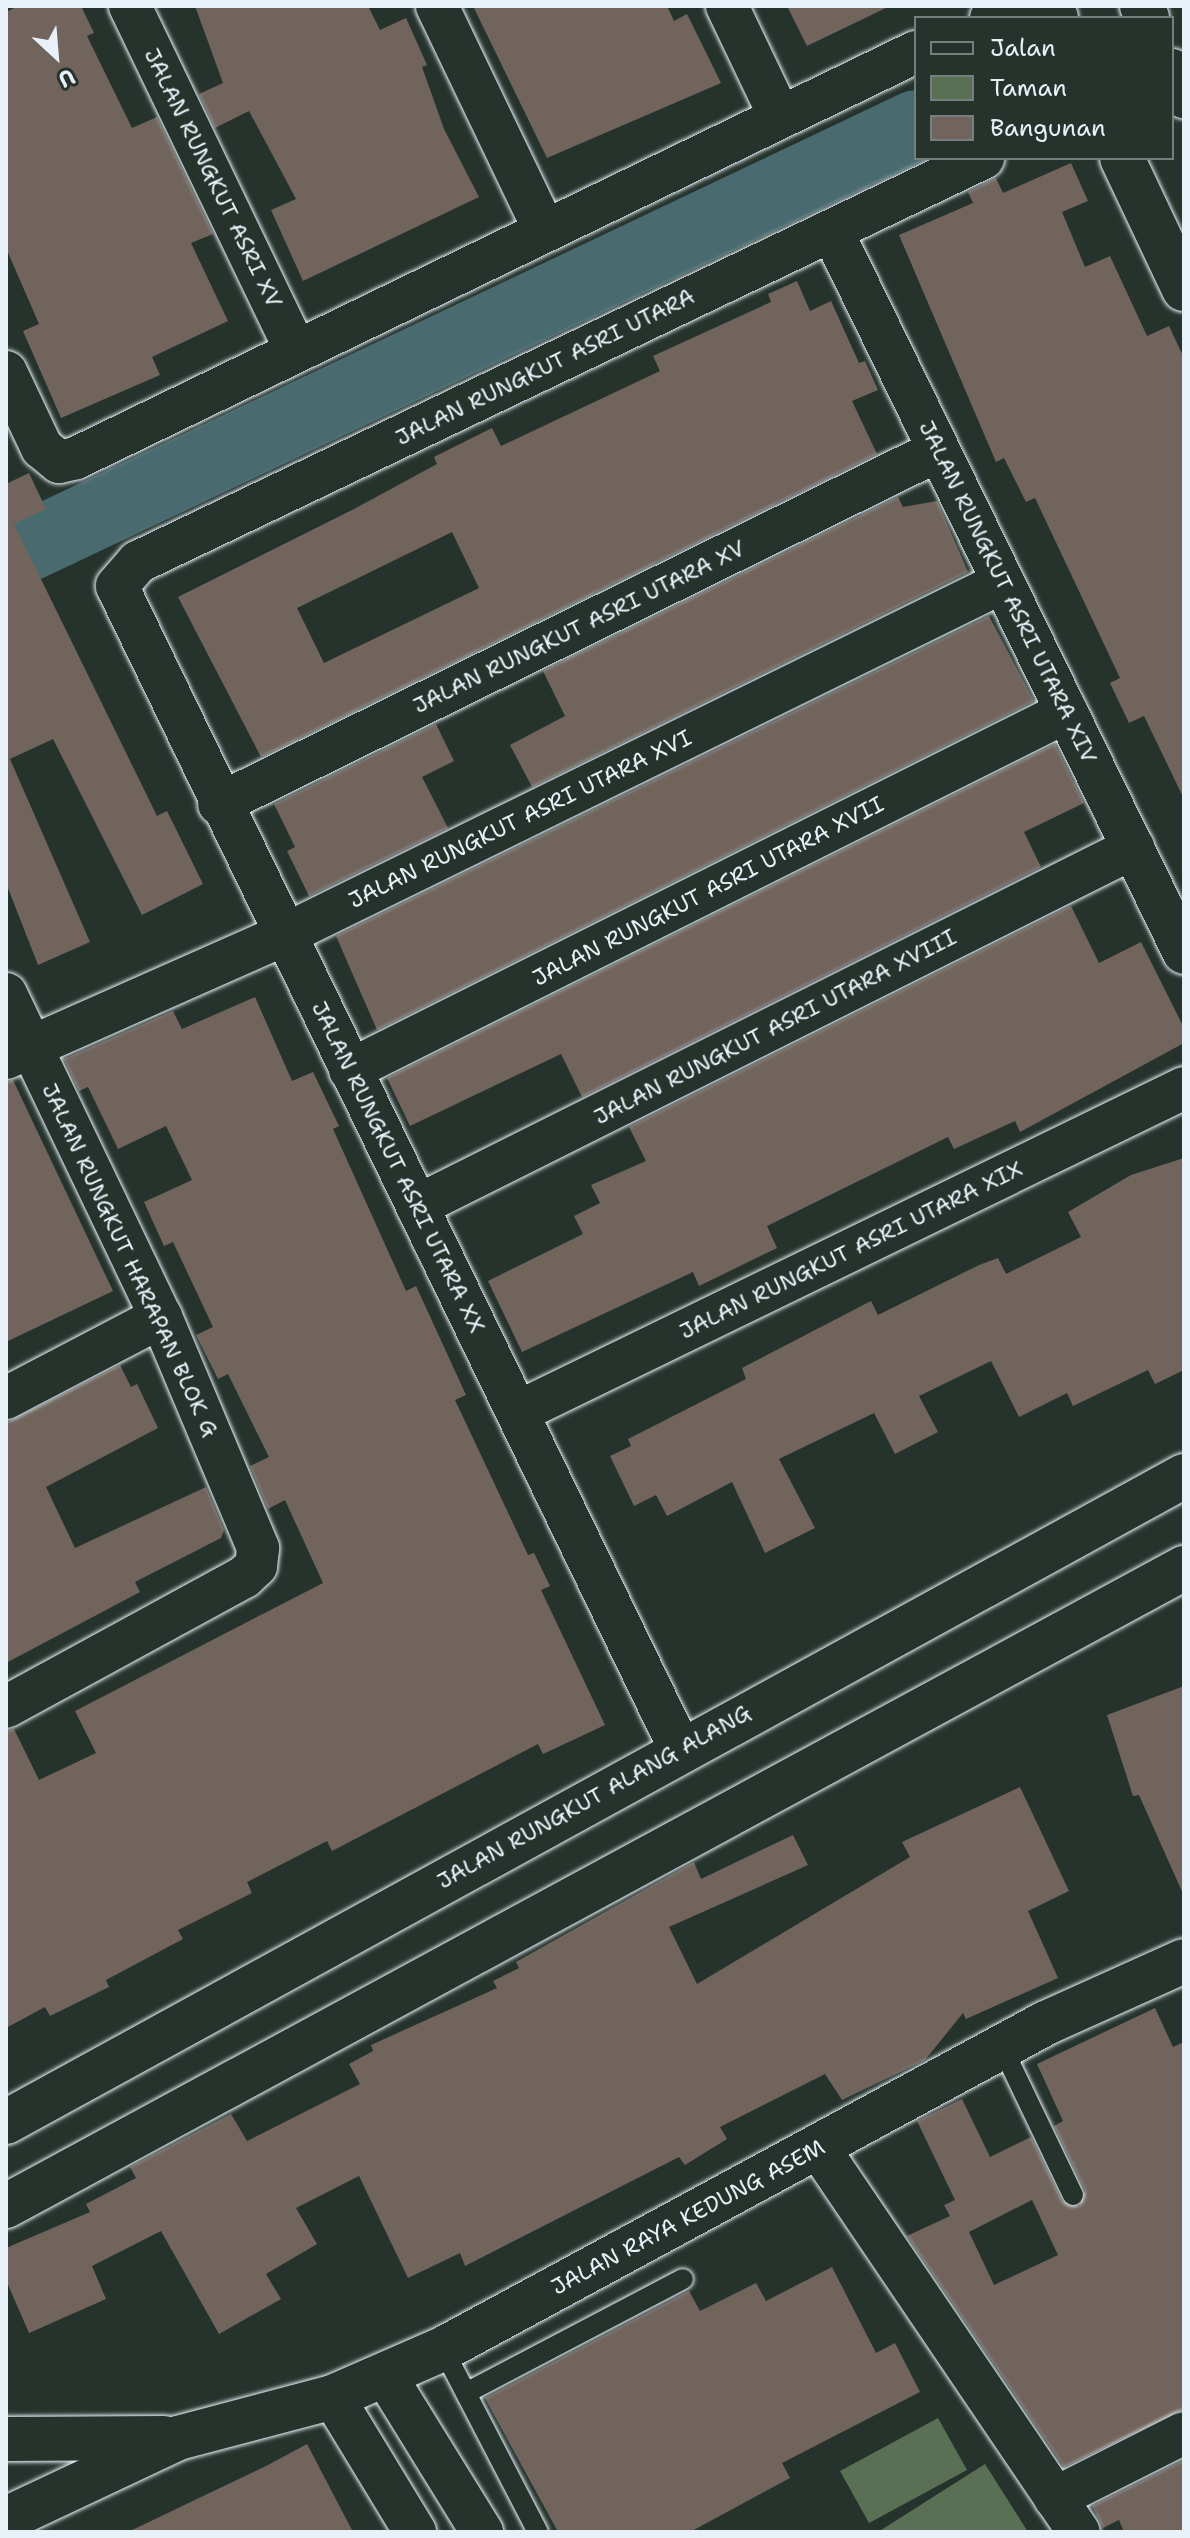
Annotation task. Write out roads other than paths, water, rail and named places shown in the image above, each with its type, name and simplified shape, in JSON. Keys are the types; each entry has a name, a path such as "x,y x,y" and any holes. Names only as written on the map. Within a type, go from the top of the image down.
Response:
{"street":[{"name":"JALAN RUNGKUT ASRI XV","path":"130,6 295,349"},
{"path":"437,6 544,229"},
{"path":"727,6 779,115"},
{"path":"1006,16 1045,11"},
{"path":"6,372 42,448 59,462 914,53"},
{"path":"1174,75 1184,96"},
{"name":"JALAN RUNGKUT ASRI UTARA","path":"117,586 138,562 979,160"},
{"path":"1123,160 1184,289"},
{"name":"JALAN RUNGKUT ASRI UTARA XIV","path":"832,231 1184,953"},
{"name":"JALAN RUNGKUT ASRI UTARA XV","path":"219,804 939,450"},
{"name":"JALAN RUNGKUT ASRI UTARA XVI","path":"19,1051 284,935 1003,582"},
{"name":"JALAN RUNGKUT ASRI UTARA XX","path":"117,586 219,804 680,1749"},
{"name":"JALAN RUNGKUT ASRI UTARA XVII","path":"350,1070 1066,712"},
{"name":"JALAN RUNGKUT ASRI UTARA XVIII","path":"417,1206 1133,848"},
{"name":"JALAN RUNGKUT HARAPAN BLOK G","path":"6,994 19,1051 161,1317 258,1548 256,1566 6,1707"},
{"name":"JALAN RUNGKUT ASRI UTARA XIX","path":"518,1412 1184,1088"},
{"path":"6,1398 161,1317"},
{"name":"JALAN RUNGKUT ALANG ALANG","path":"6,2122 680,1749 1184,1476"},
{"path":"6,2206 1184,1568"},
{"name":"JALAN RAYA KEDUNG ASEM","path":"6,2519 178,2438 333,2397 443,2349 1002,2047 1184,1961"},
{"path":"818,2147 1079,2532"},
{"path":"385,2375 482,2532"},
{"path":"333,2397 415,2532"},
{"path":"1055,2498 1184,2433"},
{"name":"JALAN RAYA KEDUNG ASEM","path":"6,2439 178,2438"}],"lane":[{"path":"1002,2047 1073,2195"},
{"path":"466,2393 683,2279"},
{"path":"443,2349 538,2532"}],"waterway":[{"path":"6,557 914,126"}]}
